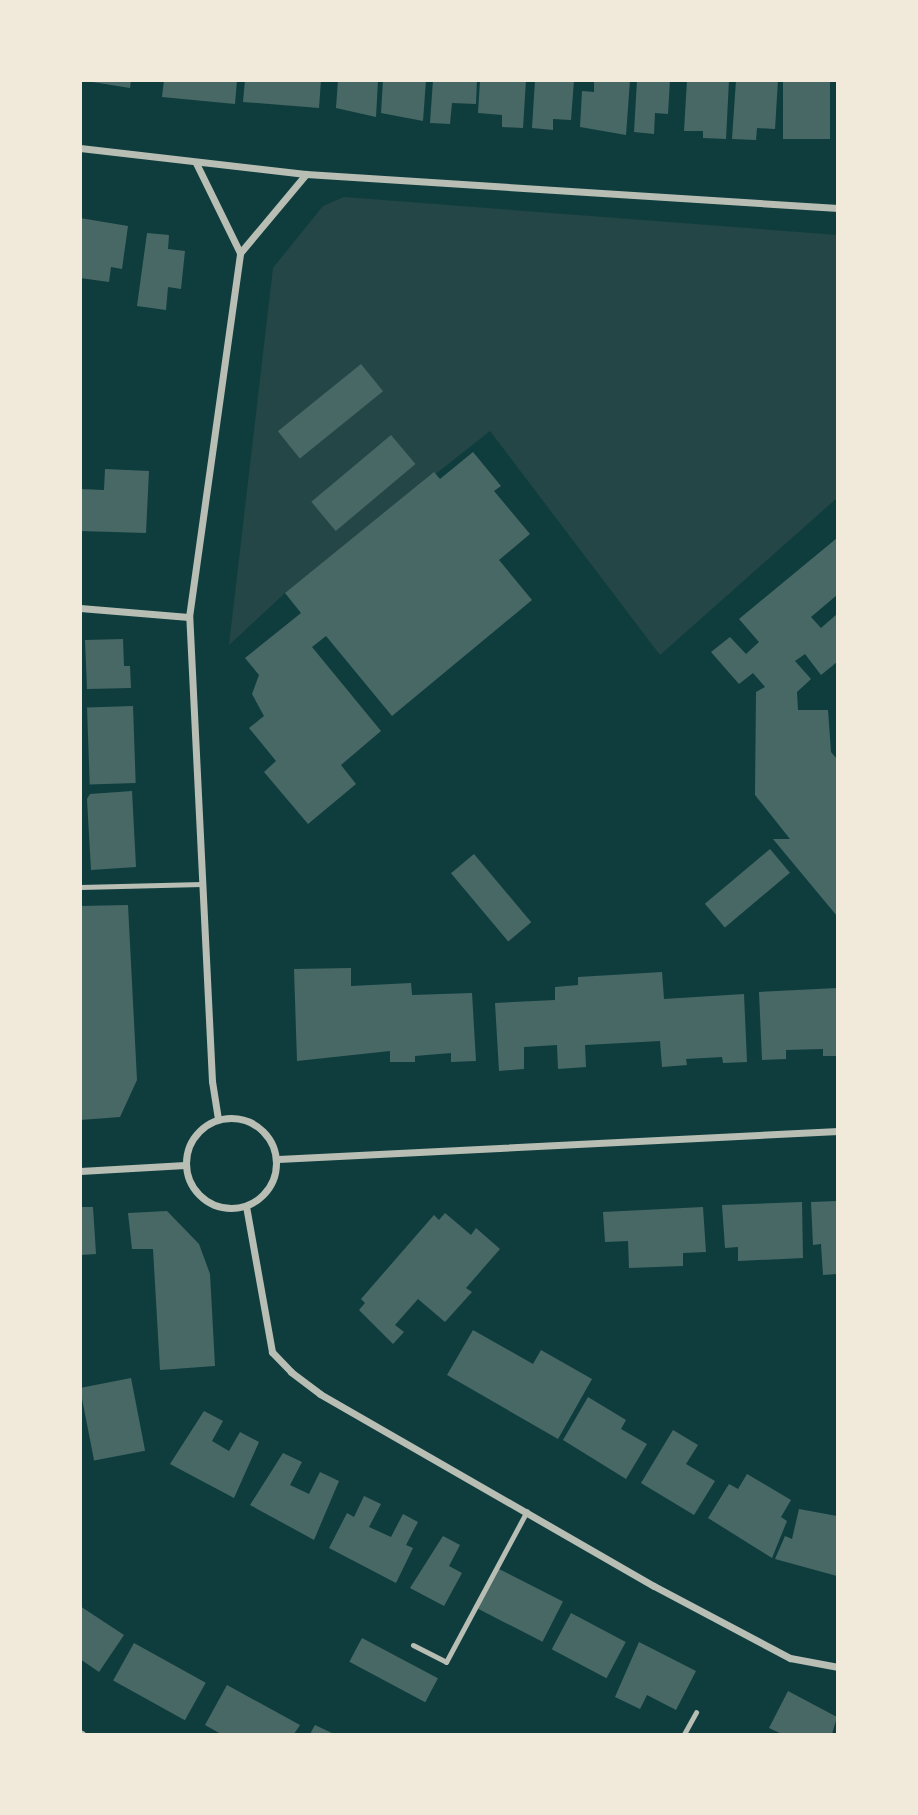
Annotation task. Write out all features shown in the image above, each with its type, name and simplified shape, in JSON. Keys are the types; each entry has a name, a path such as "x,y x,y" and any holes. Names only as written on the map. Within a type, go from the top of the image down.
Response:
{"street":[{"path":"80,148 306,174 838,208"},
{"path":"196,163 240,253"},
{"path":"218,1119 202,884 189,617 240,253 306,174"},
{"path":"80,608 189,617"},
{"path":"218,1119 253,1124 265,1134 278,1159 270,1188 246,1206 218,1207 205,1200 194,1191 185,1165 191,1141 218,1119"},
{"path":"278,1159 838,1131"},
{"path":"80,1171 185,1165"},
{"path":"246,1206 272,1352 320,1394 654,1586 790,1658 838,1667"}],"lane":[{"path":"80,887 202,884"},
{"path":"413,1645 446,1662 527,1511"},
{"path":"684,1734 696,1712"}],"shaded area":[{"path":"344,197 837,235 837,498 660,655 490,431 285,593 229,645 273,268 323,206"}],"building":[{"path":"80,80 131,80 130,88"},
{"path":"164,80 237,80 235,104 162,97"},
{"path":"245,80 321,80 319,108 243,102"},
{"path":"338,80 378,80 376,117 336,108"},
{"path":"383,80 426,80 423,121 381,113"},
{"path":"433,80 477,80 476,104 452,103 450,124 430,123"},
{"path":"480,80 526,80 523,128 502,127 502,115 478,113"},
{"path":"535,80 574,80 571,120 553,119 553,130 532,128"},
{"path":"594,80 630,80 626,135 580,127 582,91 594,92"},
{"path":"637,80 670,80 668,114 655,113 654,134 634,132"},
{"path":"687,80 729,80 726,139 703,138 703,131 684,131"},
{"path":"736,80 778,80 775,129 757,128 756,140 732,139"},
{"path":"783,80 830,80 830,139 783,139"},
{"path":"80,218 128,226 122,269 111,267 109,282 80,278"},
{"path":"147,233 169,235 168,249 185,251 181,289 168,287 166,310 137,306"},
{"path":"361,364 383,391 300,459 278,431"},
{"path":"391,435 415,464 336,531 311,502"},
{"path":"473,452 501,486 494,491 530,534 499,560 532,600 392,716 326,636 312,647 381,731 341,765 356,784 308,824 264,772 276,761 249,728 264,716 252,694 259,675 245,658 301,613 285,593 434,472 440,479"},
{"path":"105,469 149,471 146,533 80,531 80,489 104,490"},
{"path":"837,538 837,595 811,617 821,628 837,614 837,662 821,675 805,654 795,661 811,679 797,692 798,710 828,710 831,752 837,759 837,916 773,839 790,839 755,795 756,692 765,687 753,673 739,684 711,652 730,637 746,654 759,642 739,619"},
{"path":"123,639 124,666 130,666 131,688 87,689 85,640"},
{"path":"133,706 136,783 90,785 87,708"},
{"path":"132,791 136,867 91,870 87,799 90,794"},
{"path":"770,849 790,873 725,927 705,904"},
{"path":"474,854 531,922 508,941 451,873"},
{"path":"128,905 137,1080 120,1117 80,1120 80,906"},
{"path":"351,968 351,986 411,983 412,995 472,993 476,1061 451,1062 451,1053 415,1056 415,1062 390,1062 390,1051 297,1061 294,969"},
{"path":"662,972 664,999 744,994 747,1062 723,1063 722,1057 686,1059 687,1065 662,1067 660,1041 585,1045 586,1067 558,1069 557,1045 524,1047 524,1069 499,1071 495,1003 555,1000 555,987 578,985 578,977"},
{"path":"837,988 837,1056 823,1056 823,1049 786,1050 786,1059 762,1060 759,992"},
{"path":"837,1201 837,1274 823,1275 821,1244 813,1245 811,1202"},
{"path":"802,1202 803,1258 738,1261 738,1247 725,1248 722,1205"},
{"path":"80,1207 93,1207 96,1254 80,1255"},
{"path":"703,1207 706,1252 683,1253 683,1266 629,1268 628,1241 605,1242 603,1212"},
{"path":"167,1211 199,1244 210,1274 215,1366 160,1370 153,1249 132,1249 128,1213"},
{"path":"445,1213 471,1235 476,1228 500,1249 466,1288 472,1292 445,1322 418,1299 395,1325 404,1332 393,1344 359,1310 365,1303 361,1299 434,1215 439,1220"},
{"path":"473,1330 533,1364 541,1350 592,1379 558,1439 447,1375"},
{"path":"131,1378 145,1451 94,1461 80,1388"},
{"path":"588,1397 626,1420 621,1429 647,1444 626,1479 563,1440"},
{"path":"204,1411 223,1421 212,1441 229,1451 240,1432 259,1442 234,1498 170,1464"},
{"path":"673,1430 698,1445 686,1464 715,1481 694,1515 641,1483"},
{"path":"283,1453 302,1462 290,1485 309,1494 320,1472 339,1481 314,1540 250,1505"},
{"path":"747,1474 791,1500 781,1517 787,1521 772,1558 708,1518 729,1484 738,1489"},
{"path":"364,1496 381,1504 369,1527 391,1537 403,1514 418,1522 406,1545 413,1548 396,1583 329,1548 347,1513 354,1517"},
{"path":"799,1509 837,1516 837,1576 775,1559 785,1536 792,1539"},
{"path":"443,1536 460,1545 449,1566 462,1573 444,1606 410,1588"},
{"path":"497,1568 563,1602 543,1642 477,1608"},
{"path":"80,1606 124,1635 99,1672 80,1659"},
{"path":"571,1613 626,1642 606,1678 552,1649"},
{"path":"362,1638 438,1678 425,1702 349,1662"},
{"path":"639,1642 696,1671 676,1710 647,1695 640,1709 615,1697"},
{"path":"134,1643 206,1683 185,1720 113,1681"},
{"path":"227,1685 300,1725 294,1734 221,1734 205,1725"},
{"path":"788,1691 837,1717 832,1734 782,1734 769,1728"},
{"path":"315,1725 334,1734 310,1734"}]}
